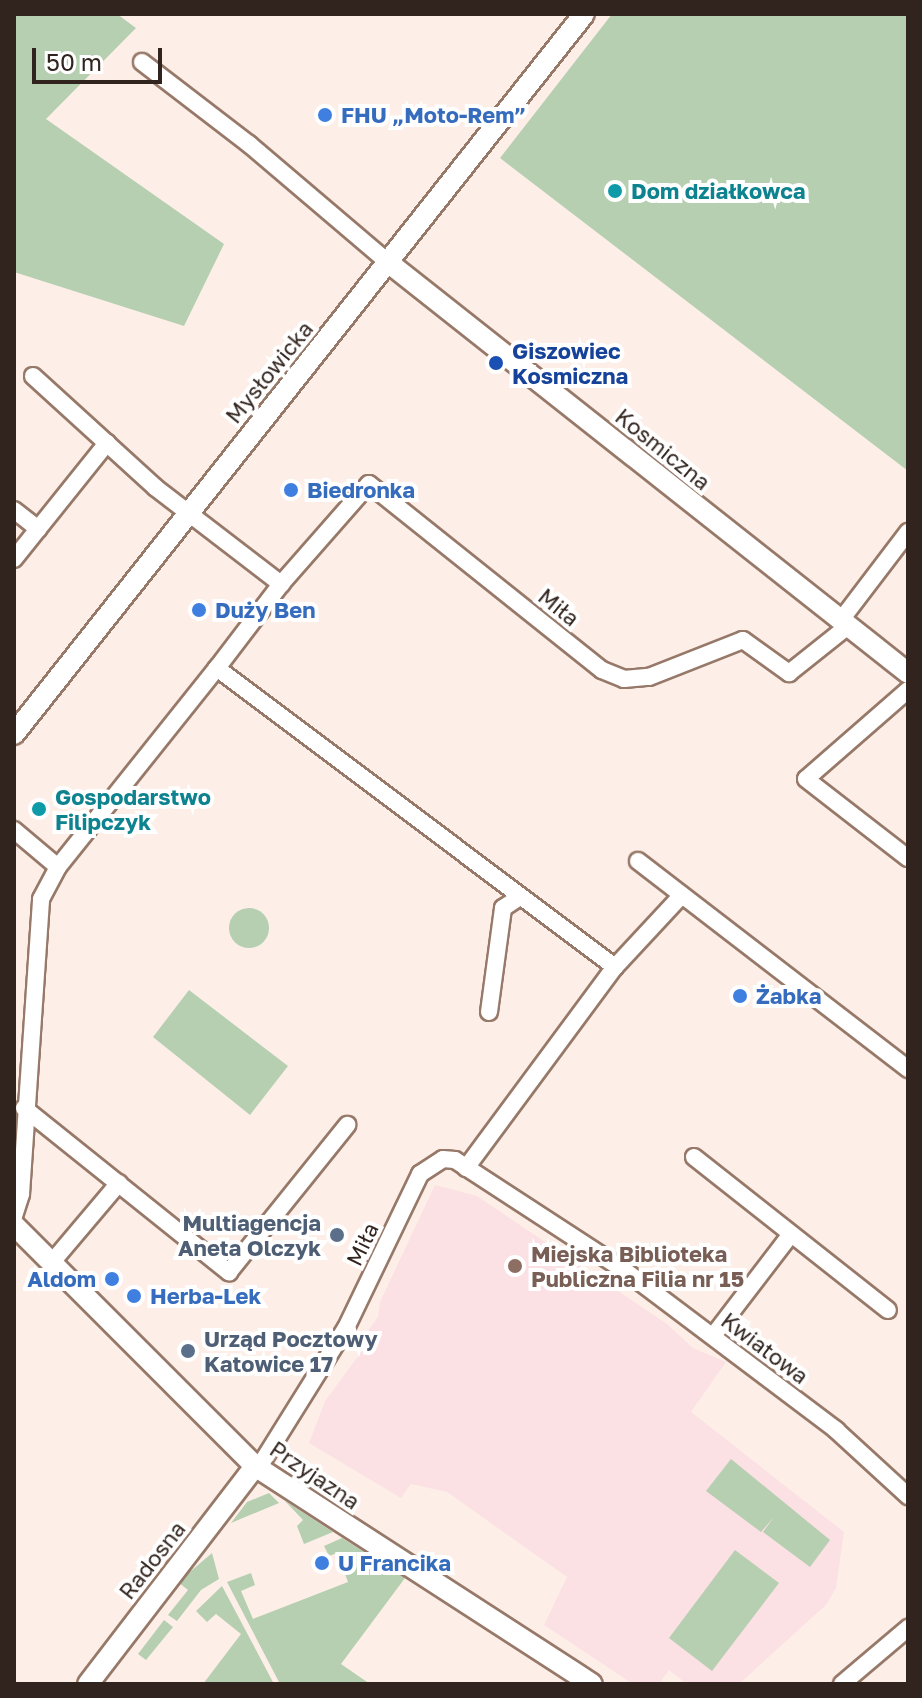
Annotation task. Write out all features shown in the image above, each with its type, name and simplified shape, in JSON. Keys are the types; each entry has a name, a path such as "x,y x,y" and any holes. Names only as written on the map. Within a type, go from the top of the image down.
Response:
{"street":[{"name":"Mysłowicka","path":"14,734 187,511 389,263 584,14"},
{"path":"142,62 260,153 389,263"},
{"name":"Kosmiczna","path":"389,263 908,673"},
{"path":"33,376 187,511 281,584"},
{"path":"14,559 107,443"},
{"name":"Miła","path":"14,1216 21,1194 24,1108 41,899 58,867 281,584 369,484 602,670 624,679 649,677 743,640 789,673 845,623"},
{"path":"14,510 38,529"},
{"path":"845,623 908,532"},
{"path":"217,668 615,967"},
{"path":"908,690 806,779 908,858"},
{"path":"14,830 58,867"},
{"path":"638,861 908,1069"},
{"path":"466,1168 615,967 682,895"},
{"path":"489,1012 503,908 520,897"},
{"path":"24,1108 229,1272 347,1125"},
{"path":"694,1157 888,1310"},
{"name":"Miła","path":"255,1466 264,1459 346,1328 420,1174 443,1159 466,1168"},
{"name":"Kwiatowa","path":"466,1168 624,1270 713,1336 836,1430 908,1496"},
{"path":"53,1261 119,1183"},
{"name":"Przyjazna","path":"14,1225 255,1466 592,1684"},
{"path":"713,1336 791,1234"},
{"name":"Radosna","path":"88,1684 255,1466"},
{"path":"842,1684 908,1628"}],"shaded area":[{"path":"435,1185 477,1196 667,1324 693,1348 726,1362 691,1412 844,1532 836,1588 826,1605 739,1684 687,1684 669,1670 659,1684 633,1684 544,1625 567,1577 447,1492 411,1484 401,1498 309,1443 325,1401 362,1351 357,1346 378,1317 380,1302"}],"green space":[{"path":"14,14 117,14 136,28 46,119 224,244 184,326 14,272"},
{"path":"612,14 908,14 908,471 500,158"},
{"path":"249,908 263,914 269,928 263,942 249,948 235,942 229,928 235,914"},
{"path":"189,990 288,1066 250,1115 153,1037"},
{"path":"731,1459 830,1540 810,1567 763,1532 774,1517 761,1532 706,1491"},
{"path":"269,1493 279,1503 231,1523 247,1502"},
{"path":"285,1501 333,1532 304,1544 297,1526 303,1520"},
{"path":"342,1538 405,1578 341,1664 370,1684 280,1684 227,1582 251,1573 255,1585 241,1591 253,1619 348,1582 337,1553 329,1556 324,1546"},
{"path":"735,1550 779,1583 712,1671 669,1638"},
{"path":"212,1553 219,1579 201,1590 177,1621 168,1615 188,1590 178,1582"},
{"path":"222,1586 274,1684 203,1684 241,1634 216,1614 207,1622 196,1611"},
{"path":"164,1620 173,1627 146,1660 138,1654"}],"place":[{"name":"FHU „Moto-Rem”","path":"325,115"},
{"name":"Dom działkowca","path":"615,191"},
{"name":"Giszowiec Kosmiczna","path":"496,363"},
{"name":"Biedronka","path":"291,490"},
{"name":"Duży Ben","path":"199,610"},
{"name":"Gospodarstwo Filipczyk","path":"39,809"},
{"name":"Żabka","path":"740,996"},
{"name":"Multiagencja Aneta Olczyk","path":"337,1235"},
{"name":"Miejska Biblioteka Publiczna Filia nr 15","path":"515,1266"},
{"name":"Aldom","path":"112,1279"},
{"name":"Herba-Lek","path":"134,1296"},
{"name":"Urząd Pocztowy Katowice 17","path":"188,1351"},
{"name":"U Francika","path":"322,1563"}]}
